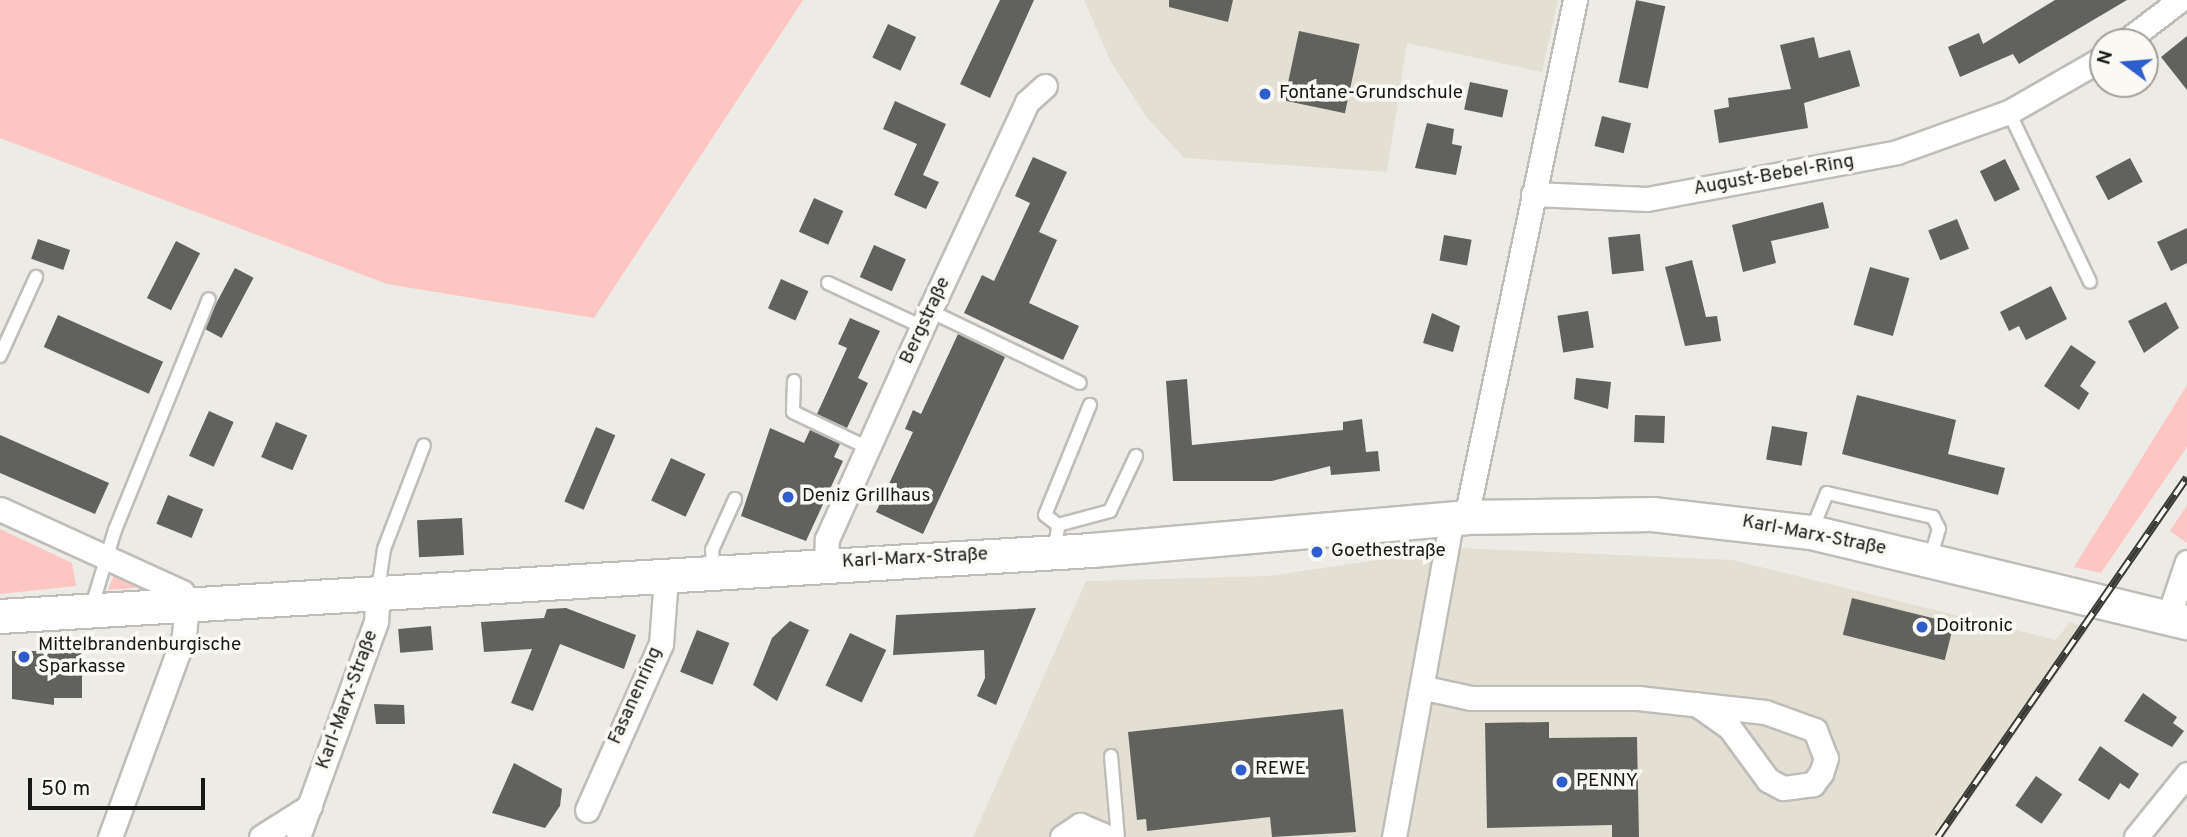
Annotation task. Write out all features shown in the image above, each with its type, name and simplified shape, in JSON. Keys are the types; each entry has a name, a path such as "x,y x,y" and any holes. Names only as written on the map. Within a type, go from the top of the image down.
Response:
{"street":[{"path":"1394,837 1396,798 1424,688 1459,517 1575,0"},
{"path":"2143,28 2180,0"},
{"name":"August-Bebel-Ring","path":"1533,194 1647,199 1751,184 1898,152 2009,112 2089,66"},
{"name":"Bergstraße","path":"826,564 827,539 927,319 1027,102 1045,86"},
{"path":"0,509 182,592 187,606 184,636 110,837"},
{"name":"Karl-Marx-Straße","path":"0,616 666,577 826,564 1056,538 1459,517 1651,514 1811,533 2178,620"},
{"path":"2178,620 2187,562"},
{"name":"Fasanenring","path":"587,810 661,644 666,577"},
{"name":"Karl-Marx-Straße","path":"298,837 376,621 378,592"},
{"path":"1424,688 1471,698 1638,698 1696,704 1765,712 1815,730 1826,758 1821,773 1813,784 1783,788 1769,780 1729,727 1696,704"},
{"path":"2136,837 2187,774"},
{"path":"261,837 310,806"},
{"path":"1062,837 1080,825 1108,837"}],"lane":[{"path":"2009,112 2090,282"},
{"path":"0,356 36,277"},
{"path":"828,283 927,319 1080,383"},
{"path":"90,611 107,557 209,299"},
{"path":"794,382 793,412 868,448"},
{"path":"1090,405 1045,515 1056,538 1110,512 1136,456"},
{"path":"378,592 384,549 424,446"},
{"path":"713,573 712,551 735,499"},
{"path":"1111,756 1118,837"}],"shaded area":[{"path":"0,0 803,0 594,318 387,284 0,138"},
{"name":"Fontane-Grundschule","path":"1084,0 1558,0 1542,72 1407,43 1387,172 1184,158 1145,115 1110,60"},
{"path":"2187,385 2187,447 2101,573 2074,567"},
{"path":"2187,505 2187,543 2170,531"},
{"path":"0,529 72,563 76,586 0,594"},
{"path":"1460,548 1732,560 2056,640 2070,622 2089,628 1944,837 973,837 1086,581 1269,576"},
{"path":"115,573 145,587 108,590"}],"building":[{"path":"1000,0 1034,0 990,98 960,84"},
{"path":"1169,0 1233,0 1228,22 1169,7"},
{"path":"1636,0 1665,6 1648,88 1619,82"},
{"path":"2055,0 2127,0 2019,64 2013,54 1960,77 1948,47 1979,33 1983,44"},
{"path":"888,24 916,37 900,71 872,58"},
{"path":"1299,31 1360,44 1345,113 1284,100"},
{"path":"2187,36 2187,90 2161,57"},
{"path":"1814,37 1819,58 1850,50 1860,86 1804,103 1808,128 1719,143 1714,110 1729,107 1728,98 1791,89 1780,45"},
{"path":"1470,82 1508,90 1502,117 1464,109"},
{"path":"895,101 946,124 923,175 939,182 926,209 894,195 917,144 883,129"},
{"path":"1602,116 1631,123 1624,153 1595,146"},
{"path":"1427,123 1454,129 1452,144 1462,146 1456,175 1415,168"},
{"path":"1033,157 1067,172 1039,232 1057,240 1029,303 1079,326 1063,360 964,313 982,275 994,281 1030,203 1015,196"},
{"path":"2130,158 2143,182 2108,200 2096,176"},
{"path":"2005,159 2020,190 1995,202 1980,171"},
{"path":"814,198 843,211 828,245 799,232"},
{"path":"1823,202 1829,228 1771,241 1776,263 1743,272 1732,225"},
{"path":"1957,219 1969,249 1940,260 1928,231"},
{"path":"2187,228 2187,263 2171,271 2157,242"},
{"path":"1640,234 1644,271 1612,274 1608,237"},
{"path":"1444,235 1472,240 1467,265 1439,261"},
{"path":"38,239 70,250 63,270 31,259"},
{"path":"176,241 200,253 171,310 147,298"},
{"path":"874,245 906,259 892,291 860,277"},
{"path":"1692,260 1706,317 1717,316 1721,341 1685,346 1665,267"},
{"path":"1870,267 1909,278 1893,336 1853,325"},
{"path":"235,268 254,278 222,338 203,328"},
{"path":"781,279 808,291 795,320 768,308"},
{"path":"2051,286 2067,319 2026,340 2019,326 2009,331 2000,312"},
{"path":"2166,302 2179,328 2144,353 2128,321"},
{"path":"1588,311 1594,348 1563,352 1557,316"},
{"path":"1432,313 1460,326 1453,352 1423,343"},
{"path":"58,315 163,362 149,394 44,347"},
{"path":"850,318 880,331 858,378 868,383 847,428 817,414 847,348 838,344"},
{"path":"958,334 1005,357 923,534 876,512 913,432 905,429 913,410 921,414"},
{"path":"2071,345 2096,362 2080,386 2089,393 2079,410 2044,386"},
{"path":"1576,378 1611,382 1608,409 1574,399"},
{"path":"1187,379 1192,445 1343,430 1343,422 1362,419 1366,452 1378,451 1380,471 1331,475 1330,466 1272,481 1173,481 1166,381"},
{"path":"1857,395 1956,420 1948,454 2005,468 1998,495 1842,454"},
{"path":"209,411 234,422 214,467 189,456"},
{"path":"1635,415 1665,416 1664,443 1634,442"},
{"path":"276,422 307,435 292,470 261,457"},
{"path":"1772,426 1807,432 1802,466 1766,459"},
{"path":"596,427 615,435 584,510 564,502"},
{"name":"Deniz Grillhaus","path":"770,428 804,443 810,430 840,444 834,457 843,461 806,541 741,516"},
{"path":"0,435 109,483 95,514 0,473"},
{"path":"671,458 705,474 686,517 651,501"},
{"path":"168,495 203,509 192,538 156,524"},
{"path":"462,518 464,555 419,557 417,520"},
{"path":"1852,598 1954,623 1945,660 1843,635"},
{"path":"566,608 636,635 624,669 560,644 533,711 511,703 532,649 484,652 481,622 544,618 547,609"},
{"path":"1036,608 996,705 977,696 985,678 984,650 893,655 896,615"},
{"path":"790,621 809,630 777,701 753,685 772,638"},
{"path":"431,626 433,650 400,653 398,629"},
{"path":"697,630 729,643 713,685 680,672"},
{"path":"850,633 886,650 862,702 825,686"},
{"path":"12,651 82,651 82,698 54,698 54,705 12,699"},
{"path":"2143,693 2177,717 2173,723 2184,731 2172,747 2124,721"},
{"path":"374,704 404,705 405,724 376,724"},
{"name":"REWE","path":"1343,709 1356,832 1272,837 1270,817 1147,831 1146,819 1137,820 1128,732"},
{"name":"PENNY","path":"1549,722 1549,738 1637,737 1639,837 1612,837 1612,825 1487,828 1485,723"},
{"path":"2100,746 2139,774 2129,789 2120,783 2109,800 2078,780"},
{"path":"514,763 562,789 560,806 545,828 492,813"},
{"path":"2036,776 2062,794 2042,824 2015,805"}],"railway":[{"path":"1938,837 2187,478"}],"place":[{"name":"Fontane-Grundschule","path":"1265,94"},
{"name":"Deniz Grillhaus","path":"788,497"},
{"name":"Goethestraße","path":"1317,552"},
{"name":"Doitronic","path":"1922,627"},
{"name":"Mittelbrandenburgische Sparkasse","path":"24,657"},
{"name":"REWE","path":"1241,770"},
{"name":"PENNY","path":"1562,782"}]}
